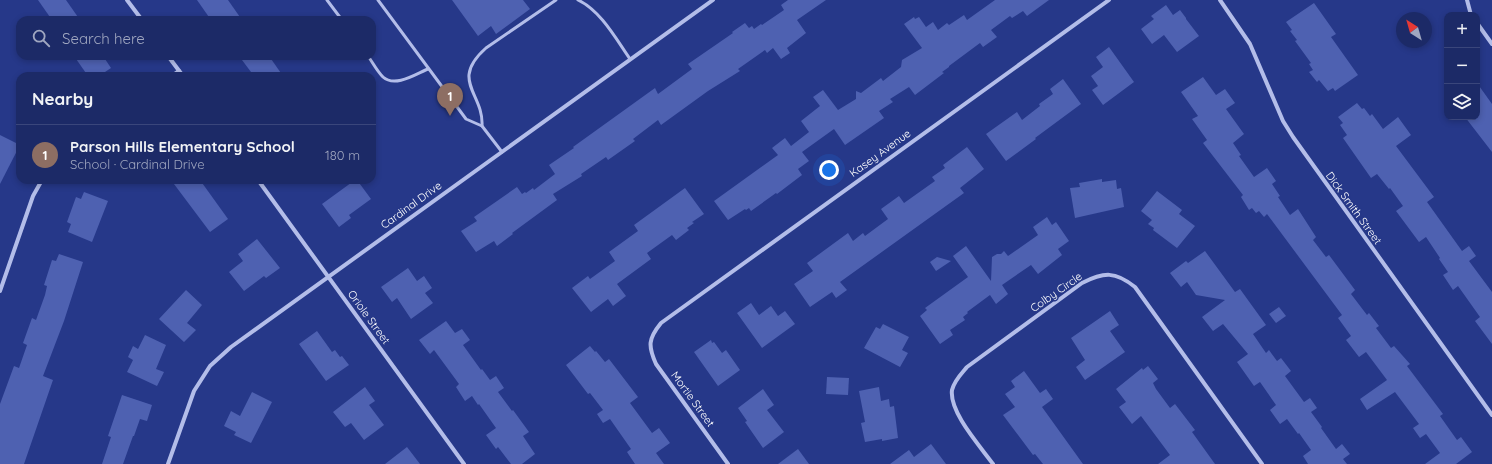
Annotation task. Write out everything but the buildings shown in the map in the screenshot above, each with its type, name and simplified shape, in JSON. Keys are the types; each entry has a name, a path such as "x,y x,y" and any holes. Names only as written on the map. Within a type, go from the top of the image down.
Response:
{"street":[{"path":"127,0 139,16"},
{"name":"Cardinal Drive","path":"168,464 194,392 210,366 231,347 713,0"},
{"name":"Kasey Avenue","path":"650,342 654,331 660,323 1109,0"},
{"name":"Dick Smith Street","path":"1220,0 1250,44 1283,121 1292,137 1492,415"},
{"path":"1467,0 1470,12"},
{"path":"1480,27 1492,44"},
{"path":"171,60 179,71"},
{"path":"0,291 33,196 40,184"},
{"name":"Oriole Street","path":"261,184 464,464"},
{"name":"Colby Circle","path":"993,464 958,415 952,402 952,389 958,377 967,367 1082,283 1094,277 1109,274 1123,278 1135,287 1262,464"},
{"name":"Mortie Street","path":"650,342 651,352 656,364 728,464"}],"lane":[{"path":"327,0 339,16"},
{"path":"378,0 466,119 482,126 502,152"},
{"path":"482,126 480,110 471,88 471,65 476,57 486,48 556,0"},
{"path":"578,0 590,8 600,18 630,59"},
{"path":"371,60 384,78 396,81 402,81 428,69"}],"place":[{"name":"Parson Hills Elementary School","path":"450,116"}]}
